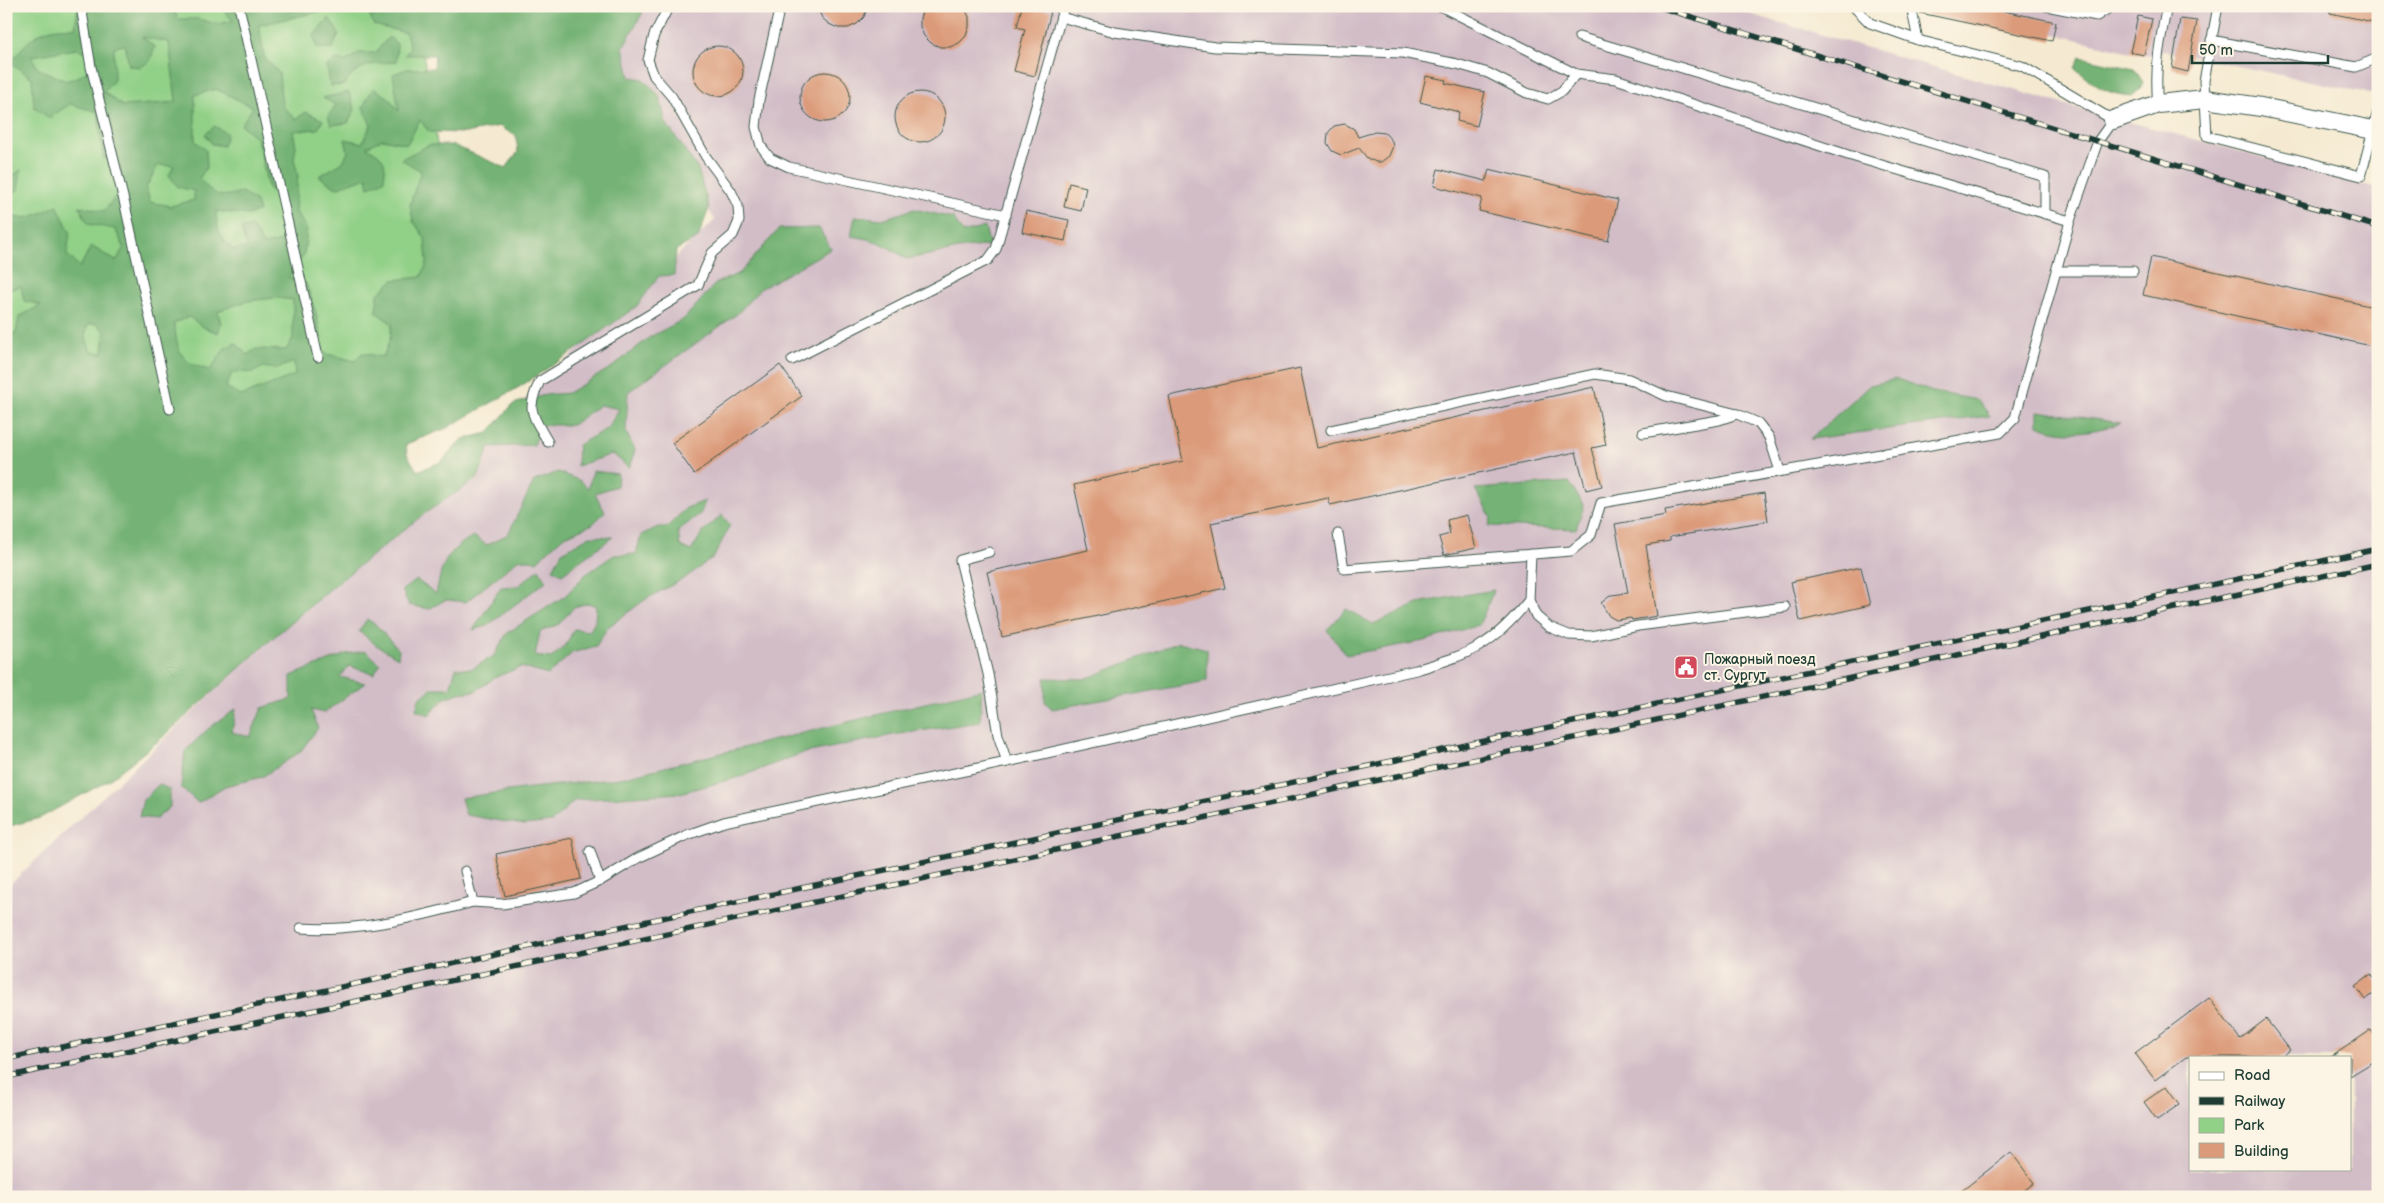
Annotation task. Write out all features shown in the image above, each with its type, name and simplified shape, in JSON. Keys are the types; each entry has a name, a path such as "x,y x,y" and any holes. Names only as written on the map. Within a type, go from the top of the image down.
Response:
{"street":[{"path":"2113,120 2158,104 2205,99 2261,107 2376,131"}],"lane":[{"path":"81,6 90,67 125,205 170,409"},
{"path":"239,6 318,357"},
{"path":"548,442 532,414 532,398 540,381 698,285 712,253 733,235 739,221 738,206 731,191 706,157 672,97 654,76 648,60 654,35 669,6"},
{"path":"780,6 759,100 756,128 761,146 770,158 789,167 1006,216"},
{"path":"792,360 988,260 996,249 1006,216 1064,6"},
{"path":"1440,6 1576,74 1616,79 1848,155 2070,221"},
{"path":"1338,534 1344,569 1571,551 1591,535 1601,503 2000,433 2015,418 2070,221 2098,141 2113,120 2022,66 1918,40 1870,23 1852,6"},
{"path":"1911,6 1918,40"},
{"path":"2046,6 2097,16 2112,6"},
{"path":"2158,104 2156,83 2158,53 2167,6"},
{"path":"2218,6 2204,81 2207,136 2360,176 2376,131 2378,110"},
{"path":"1061,17 1115,32 1215,47 1404,54 1458,64 1488,73 1527,93 1548,99 1562,91 1576,74"},
{"path":"1579,36 2045,177 2045,214"},
{"path":"2211,40 2356,67 2378,58"},
{"path":"2057,271 2132,271"},
{"path":"1331,430 1596,374 1629,380 1666,396 1737,414 1758,423 1769,437 1780,471"},
{"path":"1643,433 1718,420 1737,414"},
{"path":"989,552 960,560 988,674 998,735 1007,762"},
{"path":"1531,554 1529,600 1536,616 1549,627 1569,635 1591,636 1638,626 1785,607"},
{"path":"301,928 328,930 419,916 473,902 502,904 574,893 600,881 638,858 687,835 724,822 1007,762 1416,670 1461,656 1487,644 1513,620 1529,600"},
{"path":"590,850 600,881"},
{"path":"466,871 473,902"}],"shaded area":[{"path":"627,6 1722,6 2077,108 2378,188 2378,1197 6,1197 6,888 715,220 606,51"},
{"path":"1916,6 2378,6 2378,95 2165,51 2148,56 2054,34"}],"green space":[{"path":"6,6 416,6 458,281 413,363 6,505"},
{"path":"78,6 172,6 178,19 198,19 217,24 233,21 220,6 323,6 323,11 259,25 264,57 279,73 282,106 296,119 306,112 323,120 318,129 293,131 296,146 294,159 298,176 295,210 307,230 304,255 288,277 306,283 316,313 324,353 355,361 362,353 383,357 390,339 392,324 376,312 378,294 393,280 421,277 427,263 425,238 413,221 410,204 421,171 401,159 429,145 453,145 506,168 518,152 516,136 499,126 466,133 429,132 420,120 407,144 382,139 367,147 383,159 385,167 384,180 369,187 367,177 336,188 319,176 342,163 348,152 345,139 362,143 371,125 363,107 373,88 388,97 399,111 393,74 407,69 434,68 435,55 405,55 410,47 406,33 374,25 368,12 370,6 642,6 642,14 623,47 630,77 643,79 659,95 666,123 698,169 709,208 698,238 676,250 674,275 659,276 637,306 580,347 521,386 447,428 406,444 407,454 417,471 441,462 463,439 488,433 513,404 545,395 568,393 612,367 650,337 684,319 716,283 740,273 779,229 819,228 831,249 760,289 737,314 628,392 626,432 635,450 629,468 613,454 577,466 578,445 608,428 619,409 600,405 572,425 542,425 534,445 489,447 478,478 424,514 336,584 162,738 109,780 40,818 6,827 6,334 16,333 19,317 41,305 24,301 21,286 6,291 6,213 19,218 32,216 57,205 70,232 67,255 80,267 91,246 116,261 124,247 115,229 88,224 79,206 104,211 117,195 121,167 103,157 98,112 70,104 49,118 34,107 32,78 11,63 30,40 37,35 53,29 75,28","holes":["142,37 169,42 176,102 123,106 104,92 114,80 114,47 125,45 129,66 141,67 150,61 155,47","77,49 96,55 97,65 80,76 66,81 37,68 32,56","216,89 253,107 241,125 257,138 268,188 279,198 286,219 282,241 264,245 251,226 241,229 247,247 234,250 225,242 218,228 216,211 248,215 259,211 256,202 242,192 227,195 218,194 199,179 207,166 206,150 195,141 195,95","158,165 174,166 169,175 178,187 194,191 194,200 171,206 150,202 146,188","276,298 293,300 293,338 286,350 256,349 247,355 236,343 225,348 210,370 192,364 186,360 179,349 174,323 189,317 203,327 218,333 221,324 218,311 247,301","88,324 97,324 105,332 103,353 91,352 85,335","294,362 295,375 241,396 226,387 232,373 254,372 263,367 276,369"]},
{"path":"329,18 339,34 333,48 317,48 314,35"},
{"path":"389,37 397,44 396,62 366,66 348,78 344,85 330,86 327,66 333,60 346,61 359,53 375,53"},
{"path":"2080,57 2134,69 2143,82 2140,89 2132,96 2101,88 2075,68"},
{"path":"349,92 355,109 348,123 331,125 328,116 336,105 323,98"},
{"path":"215,126 227,134 223,146 212,144 205,134"},
{"path":"21,170 18,190 6,199 6,181"},
{"path":"914,209 953,218 963,233 985,227 990,246 959,249 906,259 880,243 851,236 855,216 882,219"},
{"path":"1897,379 1933,392 1978,400 1990,416 1810,439 1870,385"},
{"path":"2038,411 2121,423 2090,431 2058,431 2038,425"},
{"path":"593,471 618,474 617,486 595,493 605,512 593,524 563,537 537,561 519,559 466,602 445,600 429,609 409,605 402,590 417,580 436,594 443,566 457,547 473,536 487,545 508,534 534,481 558,472 581,481 588,488"},
{"path":"1569,482 1584,506 1576,529 1489,526 1491,517 1475,489"},
{"path":"705,501 701,513 678,531 680,546 691,551 702,533 722,515 730,525 714,557 685,578 646,599 608,627 596,646 572,653 548,675 521,667 494,678 476,691 459,693 445,698 429,715 416,710 419,699 432,688 450,688 456,668 471,669 494,656 507,633 565,596 585,575 614,555 636,554 641,535 658,527 667,527 686,508","holes":["588,603 596,606 595,621 590,631 574,629 566,645 551,658 535,656 540,632 559,624 574,607"]},
{"path":"590,536 613,537 562,574 553,569 562,552"},
{"path":"539,569 546,581 487,626 473,630 501,587 518,586"},
{"path":"1494,590 1479,625 1424,641 1346,655 1327,630 1346,609 1373,624 1423,602"},
{"path":"367,619 376,625 399,650 398,658 376,645 359,631"},
{"path":"1179,642 1207,649 1207,681 1052,709 1045,702 1045,678 1085,679"},
{"path":"366,651 380,664 374,674 349,666 340,677 365,683 324,713 311,710 318,728 300,752 262,777 225,786 198,803 181,787 185,751 209,728 236,709 232,732 250,737 262,708 291,699 291,676 346,654"},
{"path":"982,689 980,722 893,735 800,754 740,777 680,793 575,800 552,822 524,825 466,815 461,798 620,778"},
{"path":"159,784 170,790 170,807 156,819 139,817 143,800"}],"building":[{"path":"817,6 868,6 864,17 857,24 848,28 838,28 822,18"},
{"path":"924,6 964,6 969,17 969,27 966,36 959,43 950,47 940,47 931,43 924,36 920,27 920,18"},
{"path":"1022,6 1051,11 1035,76 1014,71 1025,29 1017,27"},
{"path":"1920,6 1980,6 2056,22 2052,41 1920,13"},
{"path":"2330,6 2378,6 2378,23 2330,13"},
{"path":"2138,16 2152,19 2144,55 2130,52"},
{"path":"2180,19 2197,21 2188,72 2172,68"},
{"path":"718,46 736,53 743,71 736,89 718,96 700,89 693,71 700,53"},
{"path":"825,72 843,79 850,97 843,115 825,122 807,115 800,97 807,79"},
{"path":"1426,76 1446,80 1445,83 1485,92 1477,126 1457,121 1459,112 1420,102"},
{"path":"920,92 938,99 945,117 938,135 920,142 902,135 895,117 902,99"},
{"path":"1345,124 1354,129 1358,137 1375,132 1385,133 1392,141 1393,146 1389,156 1381,162 1376,162 1367,158 1359,148 1341,155 1332,151 1327,143 1328,133 1334,126"},
{"path":"1438,169 1486,181 1489,169 1618,200 1608,241 1479,211 1482,198 1434,186"},
{"path":"1069,183 1086,187 1081,211 1064,207"},
{"path":"1026,211 1069,220 1065,241 1022,232"},
{"path":"2151,257 2378,308 2371,346 2143,295"},
{"path":"780,365 802,396 694,474 672,443"},
{"path":"1300,368 1317,448 1594,387 1606,445 1592,448 1602,486 1586,490 1576,452 1330,505 1328,498 1211,523 1225,588 1002,637 987,572 1088,550 1074,485 1183,461 1169,396"},
{"path":"1764,493 1768,521 1670,537 1670,541 1646,545 1657,616 1632,620 1631,618 1616,620 1609,616 1601,603 1611,595 1628,593 1615,524 1666,515 1665,510"},
{"path":"1467,515 1476,548 1444,555 1439,537 1450,534 1447,520"},
{"path":"1861,567 1870,605 1800,621 1791,582"},
{"path":"572,838 581,879 505,896 496,854"},
{"path":"2371,974 2378,984 2378,991 2365,1000 2355,986"},
{"path":"2209,998 2240,1039 2266,1019 2290,1050 2283,1056 2189,1056 2155,1080 2135,1053"},
{"path":"2371,1030 2378,1041 2378,1059 2352,1075 2352,1056 2332,1056"},
{"path":"2167,1086 2180,1104 2157,1120 2144,1102"},
{"path":"2011,1152 2034,1183 2016,1197 1954,1197"}],"railway":[{"path":"1656,6 2378,227"},
{"path":"6,1059 2378,549"},
{"path":"6,1077 2378,564"}],"place":[{"name":"Пожарный поезд ст. Сургут","path":"1686,667"}]}
